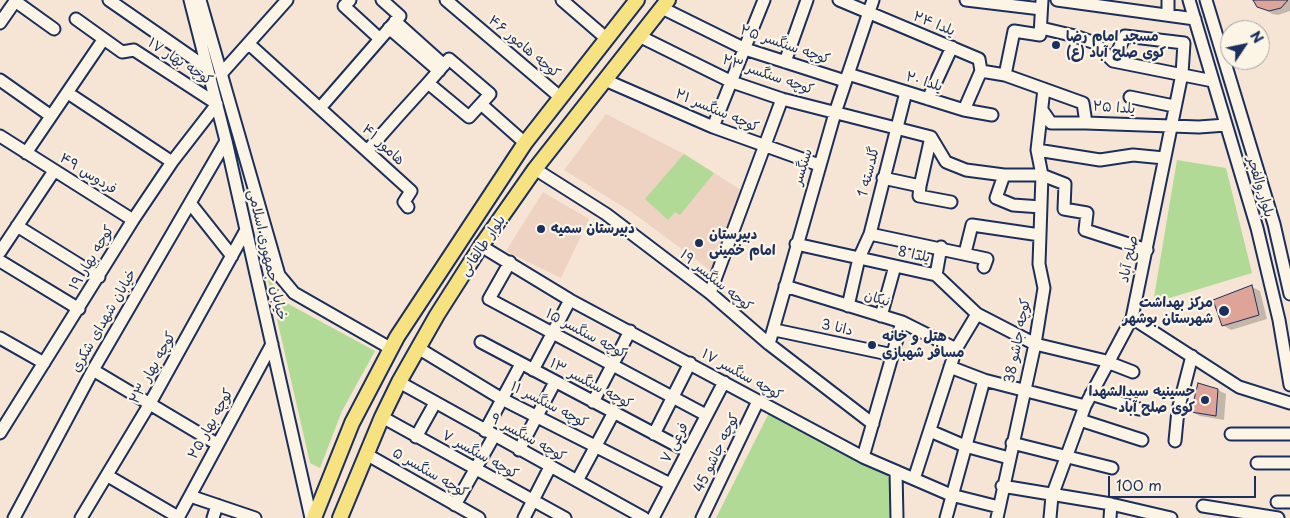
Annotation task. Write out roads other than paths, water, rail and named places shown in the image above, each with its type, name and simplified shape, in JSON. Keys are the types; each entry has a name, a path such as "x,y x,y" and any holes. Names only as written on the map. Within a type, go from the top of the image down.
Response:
{"main road":[{"name":"بلوار طالقانی","path":"312,518 352,423 394,343 525,143 637,0"},
{"name":"بلوار طالقانی","path":"340,518 382,417 399,382 481,246 535,169 665,4"},
{"path":"394,343 418,348"}],"street":[{"path":"108,0 207,68"},
{"name":"خیابان جمهوری اسلامی","path":"190,0 226,141 312,518"},
{"name":"خیابان جمهوری اسلامی","path":"200,0 279,275 294,293 394,343"},
{"path":"221,74 250,44 287,0"},
{"path":"350,0 344,6 380,39"},
{"path":"320,108 400,16 382,0"},
{"name":"کوچه هامور ۴۶","path":"446,0 560,98"},
{"path":"562,0 607,39"},
{"path":"714,127 764,0"},
{"path":"785,62 807,0"},
{"name":"یلدا ۲۴","path":"840,0 979,59 981,71"},
{"name":"سنگسر","path":"769,344 819,165 867,13 873,0"},
{"path":"966,0 1042,5 1040,35 1014,31 1005,76"},
{"path":"1057,0 1195,19"},
{"path":"1168,0 1168,15"},
{"name":"بلوار والفجر","path":"1189,0 1257,228 1278,320 1290,385"},
{"name":"بلوار والفجر","path":"1206,0 1274,224 1290,294"},
{"path":"0,23 16,1 54,29"},
{"name":"کوچه سنگسر ۲۵","path":"665,4 744,49 785,62 847,77"},
{"name":"کوچه بهار ۱۷","path":"76,19 122,52 134,50 216,104"},
{"path":"392,24 441,68"},
{"path":"1041,28 1095,43 1113,61 1213,81"},
{"name":"کوچه سنگسر ۲۳","path":"639,36 732,82 782,99 931,137"},
{"name":"صلح آباد","path":"1050,518 1052,496 1085,406 1132,318 1182,74 1184,43 1125,36 1113,61"},
{"path":"26,153 103,40"},
{"name":"هامور ۴۱","path":"250,44 411,191 404,202 408,207"},
{"path":"928,99 952,47"},
{"path":"368,150 449,59 490,94 470,117 428,83"},
{"path":"964,110 981,71 1005,76 1044,89"},
{"name":"یلدا ۲۰","path":"847,77 906,92 964,110 992,115"},
{"path":"0,80 51,116"},
{"name":"کوچه سنگسر ۲۱","path":"605,80 765,148 819,165"},
{"name":"کوچه جاشو 38","path":"998,512 1002,486 1035,344 1044,288 1039,264 1042,175 1037,150 1044,89"},
{"name":"یلدا ۲۵","path":"1044,89 1083,103 1086,123 1170,126 1226,125"},
{"name":"گلدسته 1","path":"848,306 859,258 870,234 882,178 906,92"},
{"path":"68,93 172,162"},
{"path":"1130,97 1174,106"},
{"path":"710,293 782,99"},
{"name":"کوچه بهار ۱۹","path":"0,433 4,420 79,309 133,220 172,162 216,104"},
{"path":"481,104 525,143"},
{"path":"1042,110 1050,122 1086,123"},
{"name":"فردوس ۴۹","path":"0,136 133,220"},
{"path":"931,137 946,162 966,170 1004,175 1042,175 1066,184 1064,209 1087,213 1085,230 1147,250"},
{"path":"931,137 919,196 951,202"},
{"name":"خیابان شهدای شکری","path":"14,518 93,370 226,141"},
{"path":"1037,150 1100,160 1133,155 1164,158"},
{"name":"کوچه سنگسر ۱۹","path":"535,169 606,214 710,293 769,344 873,424"},
{"path":"0,252 54,171"},
{"path":"1004,175 996,198 1013,205 1041,207"},
{"path":"882,178 920,186"},
{"path":"190,203 232,256"},
{"path":"965,253 972,225 1040,235"},
{"path":"0,229 14,231 99,277"},
{"name":"کوچه بهار ۲۳","path":"81,518 149,405 246,230"},
{"path":"870,234 941,247 987,258 984,267"},
{"name":"یلدا 8","path":"796,244 936,275 977,314 1035,344 1107,362 1133,372"},
{"name":"کوچه سنگسر ۱۷","path":"481,246 570,300 863,456 951,495 998,512"},
{"path":"936,275 941,247"},
{"path":"254,261 273,257"},
{"path":"0,261 79,309"},
{"name":"کوچه سنگسر ۱۵","path":"510,262 489,298 706,415"},
{"path":"881,316 895,266"},
{"name":"نیکان","path":"785,286 902,322 956,349"},
{"path":"533,370 570,300"},
{"path":"914,479 956,349 977,314"},
{"path":"1132,318 1239,387 1290,403"},
{"path":"863,456 902,322"},
{"name":"دانا 3","path":"774,330 893,355"},
{"path":"593,402 630,331"},
{"path":"0,338 44,363"},
{"name":"کوچه سنگسر ۱۳","path":"481,342 687,451"},
{"name":"کوچه بهار ۲۵","path":"178,517 272,344"},
{"name":"کوچه سنگسر ۱۱","path":"418,348 502,399 670,484"},
{"path":"1175,441 1178,410 1192,356"},
{"path":"654,434 690,363"},
{"path":"455,505 474,470 502,399 521,364"},
{"path":"950,367 984,380 1085,406"},
{"path":"93,370 217,444"},
{"path":"946,518 984,380"},
{"name":"کوچه سنگسر ۹","path":"399,382 489,434 644,518"},
{"path":"518,450 555,382"},
{"name":"فرعی ۷","path":"653,518 724,382"},
{"path":"1091,394 1139,409"},
{"name":"کوچه جاشو 45","path":"702,518 758,401"},
{"path":"416,437 435,403"},
{"path":"577,481 614,412"},
{"name":"کوچه سنگسر ۷","path":"382,417 474,470 565,518"},
{"path":"1080,420 1142,440"},
{"path":"930,431 965,446 1009,458"},
{"path":"1231,434 1290,434"},
{"path":"1012,443 1112,468"},
{"name":"کوچه سنگسر ۵","path":"366,454 479,518"},
{"path":"1257,463 1290,463"},
{"path":"524,518 550,467"},
{"path":"896,472 897,518"},
{"path":"108,476 178,517"},
{"path":"1002,486 1052,496 1111,504 1171,518"},
{"path":"190,496 255,518"},
{"path":"1277,502 1290,502"},
{"path":"1110,518 1111,504"},
{"path":"213,518 218,505"},
{"path":"1203,506 1246,515 1278,518"}],"place":[{"name":"مسجد امام رضا (ع) کوی صلح آباد","path":"1056,45"},
{"name":"دبیرستان سمیه","path":"541,229"},
{"name":"دبیرستان امام خمینی","path":"699,243"},
{"name":"مرکز بهداشت شهرستان بوشهر","path":"1224,311"},
{"name":"هتل و خانه مسافر شهبازی","path":"872,345"},
{"name":"حسینیه سیدالشهدا کوی صلح آباد","path":"1205,400"}]}
